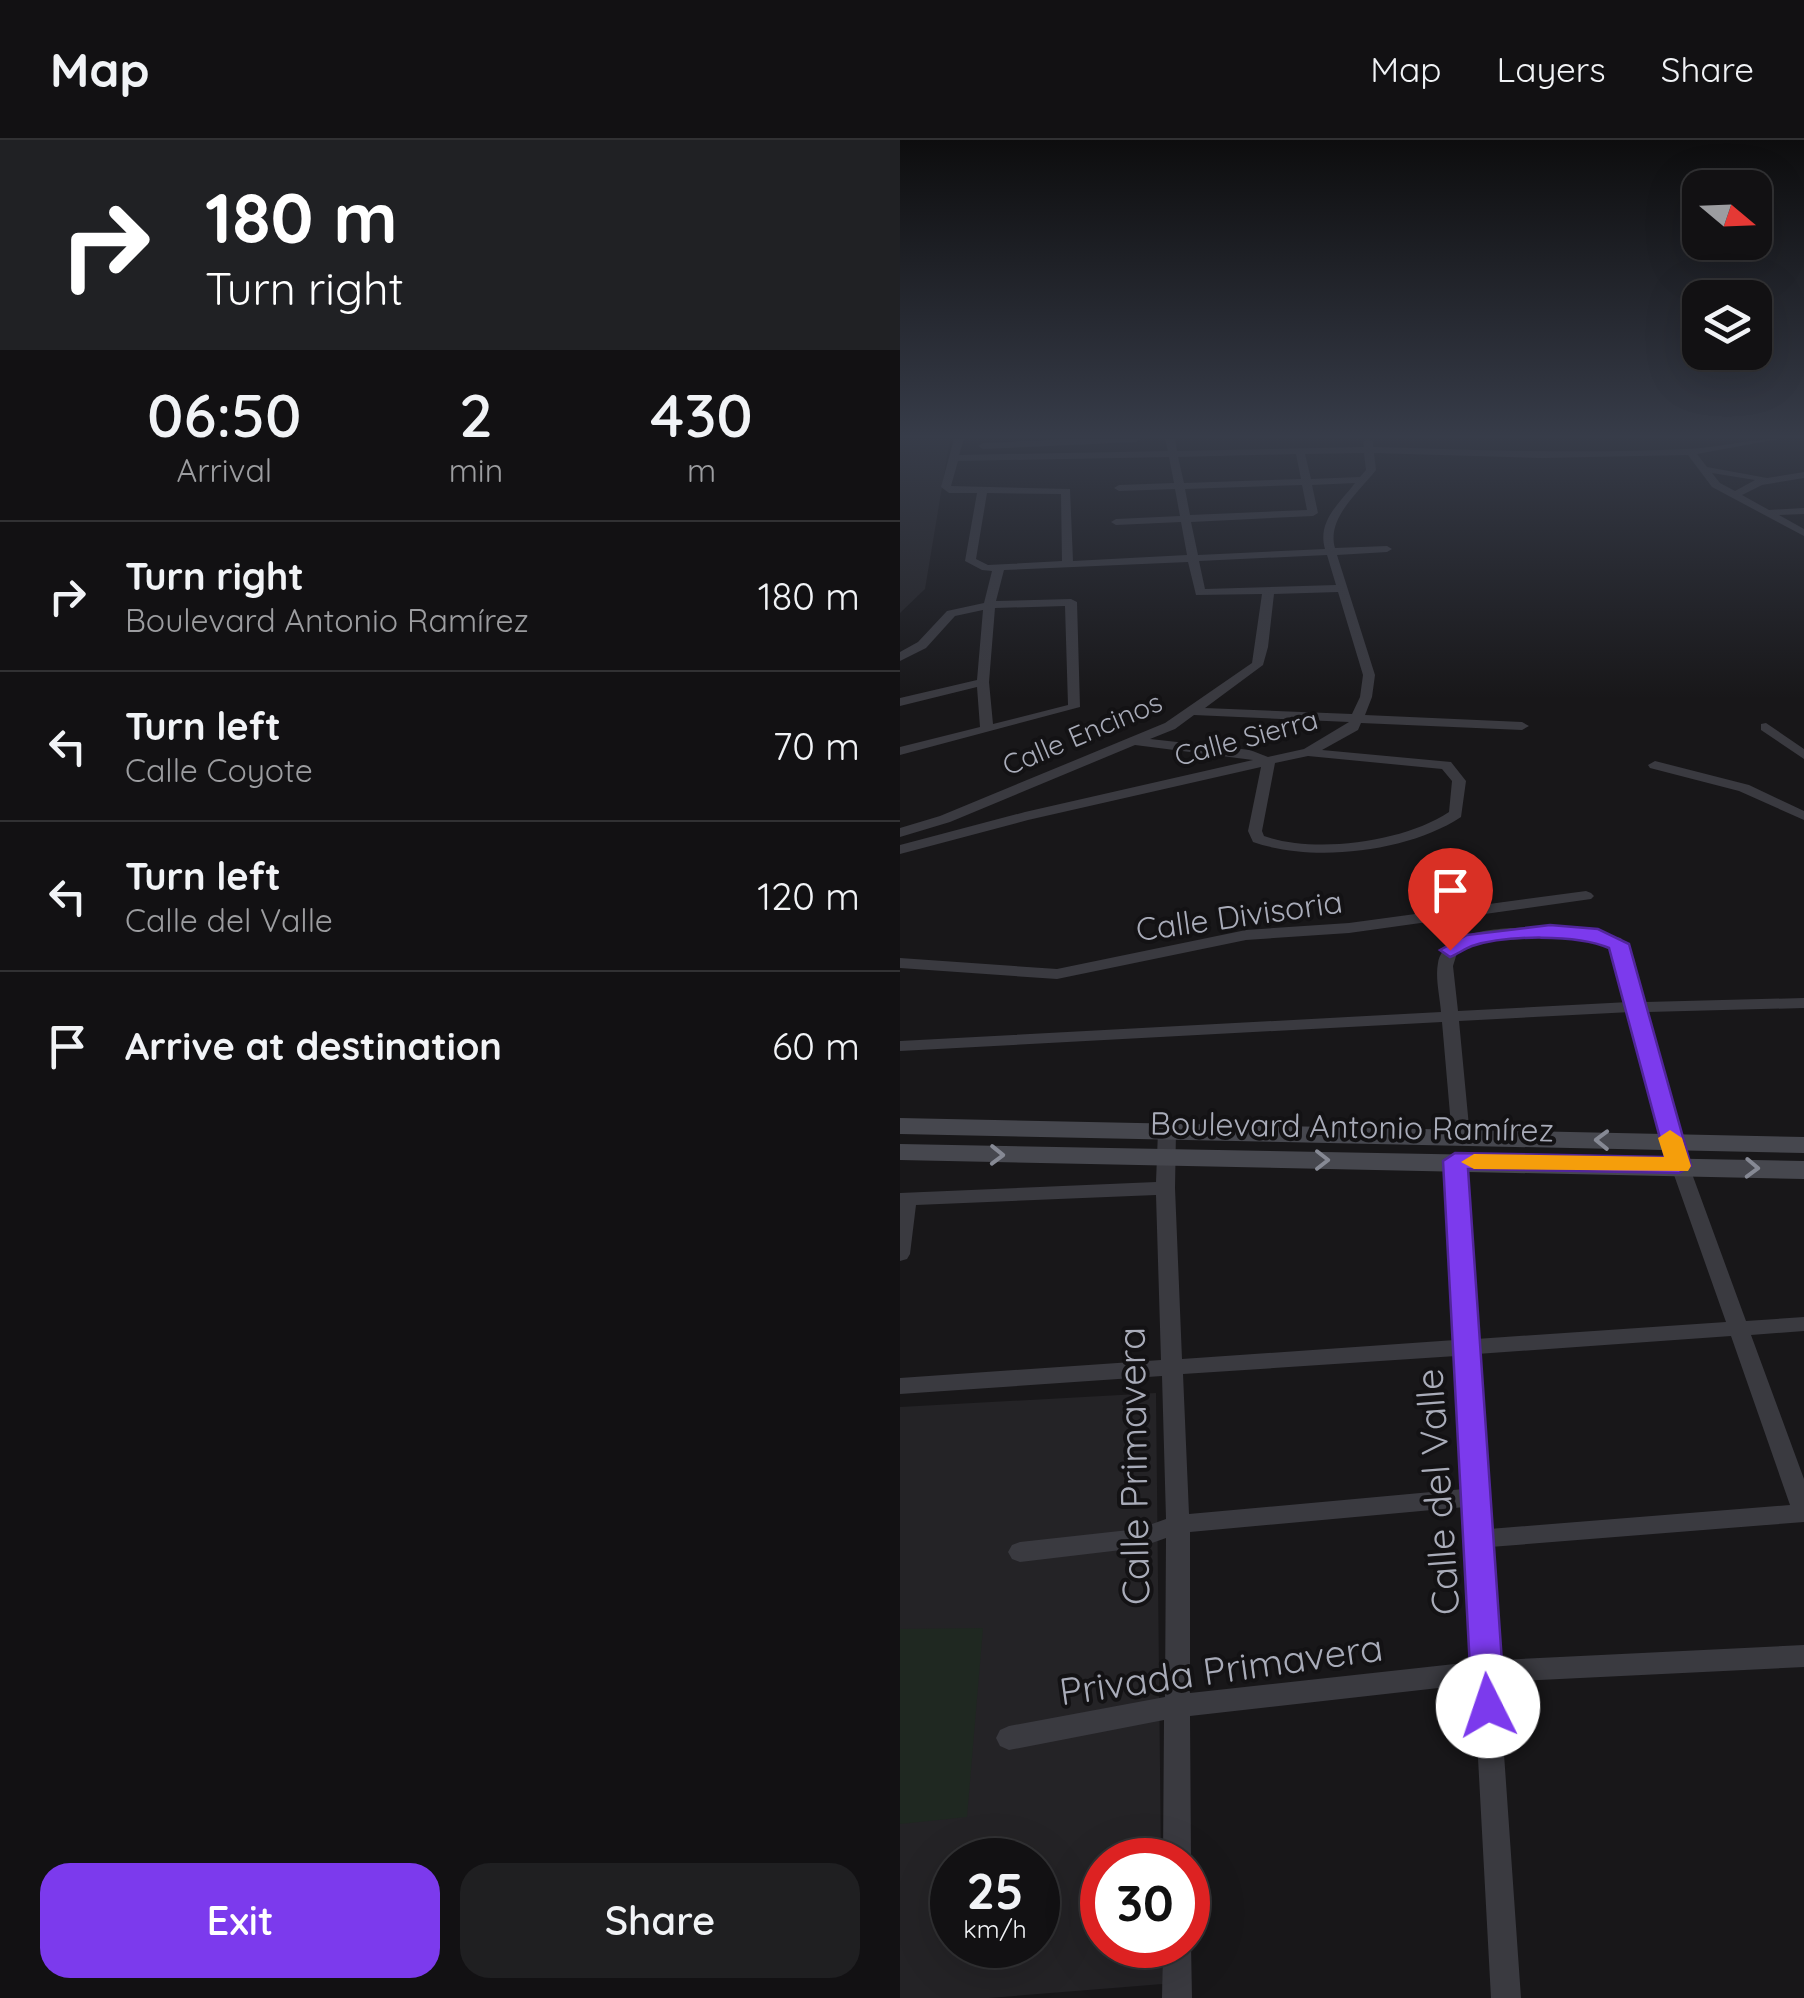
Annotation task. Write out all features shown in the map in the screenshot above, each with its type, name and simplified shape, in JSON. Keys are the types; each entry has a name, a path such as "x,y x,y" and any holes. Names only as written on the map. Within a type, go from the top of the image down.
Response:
{"main road":[{"name":"Boulevard Antonio Ramírez","path":"900,1126 1168,1131 1458,1149 1675,1153 1804,1144"},
{"name":"Boulevard Antonio Ramírez","path":"900,1152 1168,1159 1458,1149"},
{"name":"Boulevard Antonio Ramírez","path":"1675,1153 1804,1170"}],"street":[{"path":"976,526 970,560 974,566 1387,548"},
{"path":"1065,526 1068,564"},
{"path":"1187,526 1201,594 1342,588"},
{"path":"1328,549 1329,526"},
{"name":"Calle Sierra","path":"900,850 1025,816 1308,752 1343,735 1360,718 1369,675 1328,549"},
{"path":"986,728 983,682 989,605 999,567"},
{"name":"Calle Encinos","path":"900,833 945,819 1170,726 1257,665 1264,650 1260,612 1269,591"},
{"path":"900,658 922,646 951,613 989,605 1071,602 1077,704 900,751"},
{"path":"900,702 983,682"},
{"path":"1192,711 1522,726"},
{"path":"1766,727 1804,756"},
{"path":"1132,741 1250,754 1269,762 1255,832 1258,839 1281,848 1314,849 1424,832 1445,824 1456,814 1456,774 1434,763 1308,752"},
{"path":"1655,765 1744,788 1804,816"},
{"name":"Calle Divisoria","path":"900,963 1002,974 1057,974 1246,935 1349,928 1586,896"},
{"name":"Calle del Valle","path":"1506,1998 1445,966 1448,954 1458,943 1550,932 1607,938 1619,944 1626,958 1636,1007"},
{"path":"900,1046 1636,1007 1804,1003"},
{"path":"1477,1538 1804,1512 1675,1153 1636,1007"},
{"name":"Calle Primavera","path":"1168,1131 1165,1188 1178,1524 1176,1838"},
{"path":"900,1254 903,1199 1165,1188"},
{"path":"900,1386 1804,1324"},
{"path":"1020,1552 1138,1538 1178,1524 1475,1496"},
{"name":"Privada Primavera","path":"1009,1738 1176,1706 1486,1672 1804,1656"},
{"path":"1177,1968 1177,1998"}],"shaded area":[{"path":"900,526 936,526 925,589 900,613"},
{"path":"1156,1393 1161,1838 1080,1838 1080,1968 1163,1968 1163,1984 989,1998 900,1998 900,1407"},
{"path":"983,1628 967,1817 900,1824 900,1629"}],"slow traffic":[{"path":"1474,1162 1679,1166 1670,1138"}],"route":[{"path":"1450,950 1458,943 1488,937 1550,932 1598,936 1619,944 1626,958 1679,1166 1455,1161 1463,1236 1488,1706"}]}
